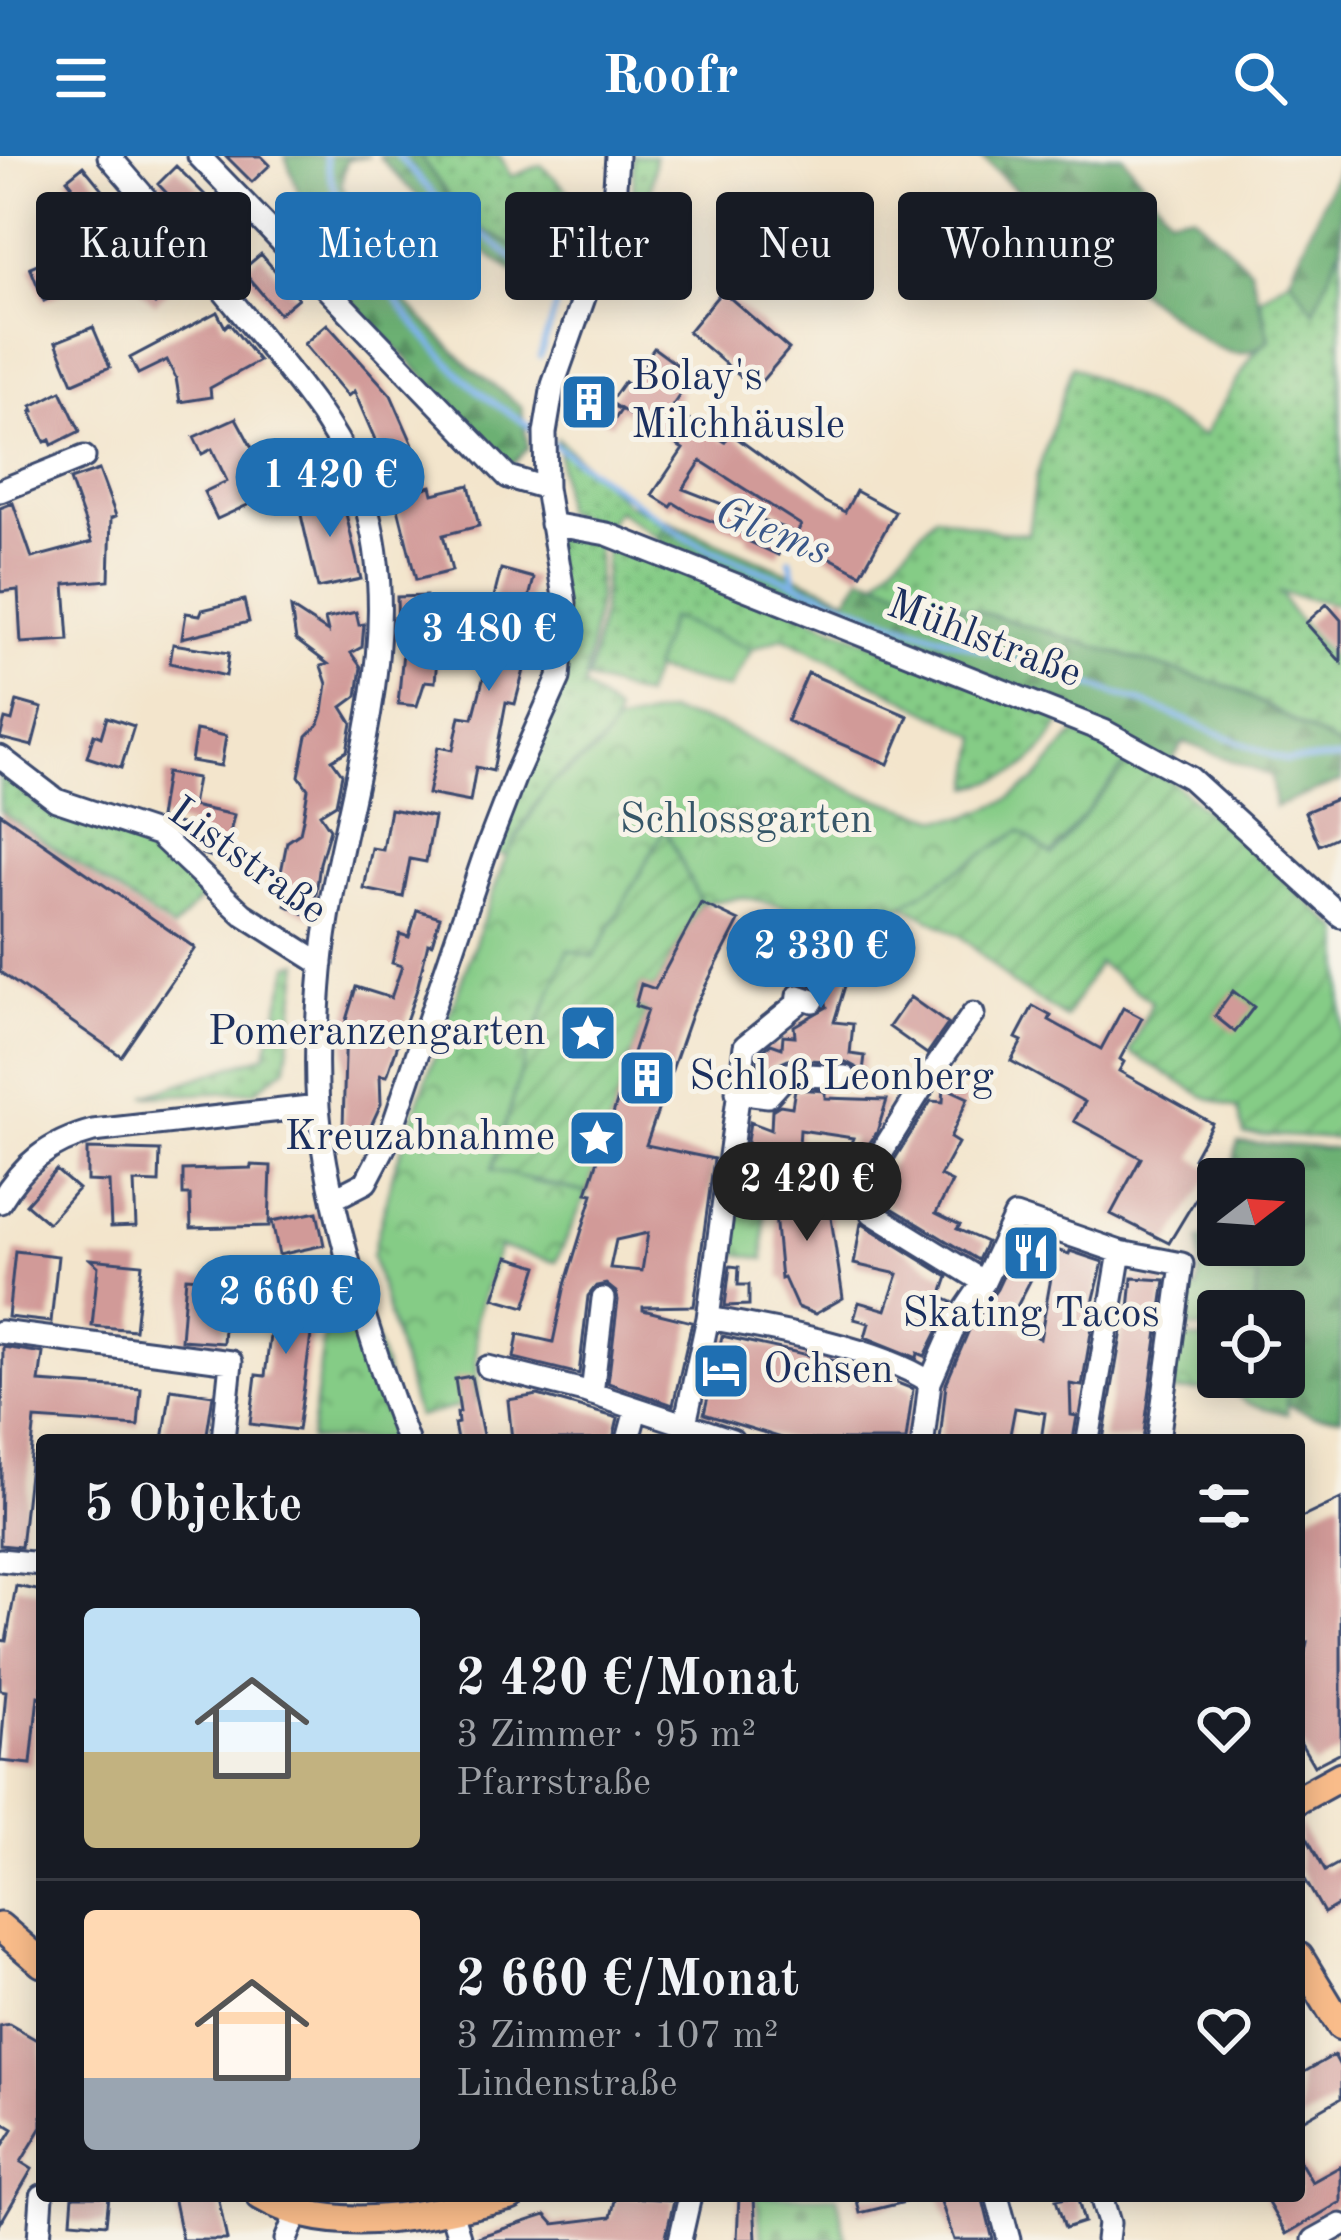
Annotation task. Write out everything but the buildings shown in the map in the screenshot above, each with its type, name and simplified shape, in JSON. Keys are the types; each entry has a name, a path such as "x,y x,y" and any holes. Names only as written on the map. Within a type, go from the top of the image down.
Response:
{"main road":[{"path":"1305,1795 1341,1776"},
{"path":"0,1927 36,1959"},
{"path":"1305,1967 1341,2026"},
{"path":"274,2202 297,2213 361,2220 480,2202"}],"street":[{"path":"110,156 309,398 343,446 364,499 381,585 370,705 322,964 316,1030 318,1106 335,1198 405,1434"},
{"path":"199,156 508,477 546,488"},
{"path":"335,1198 366,1182 389,1138 494,832 559,677 565,603 546,488 547,422 553,385 613,215 616,156"},
{"path":"0,491 84,457"},
{"name":"Mühlstraße","path":"551,524 607,534 1076,716 1190,778 1341,916"},
{"name":"Liststraße","path":"0,757 56,800 158,834 243,914 322,964"},
{"path":"497,1370 592,1394 685,1432 708,1318 745,1046 797,1004 798,996 813,1001"},
{"path":"973,1014 873,1166 872,1213 984,1282"},
{"path":"737,1092 768,1096 788,1074 845,1077"},
{"path":"0,1202 24,1166 69,1137 318,1106"},
{"path":"726,1174 811,1158 873,1166"},
{"path":"924,1434 930,1382 956,1323 984,1282 1015,1216 1120,1252 1182,1264 1159,1434"},
{"path":"1089,1434 1120,1252"},
{"path":"592,1394 603,1299"},
{"path":"708,1318 842,1348 930,1382"},
{"path":"0,1331 231,1362 224,1434"},
{"path":"630,1434 637,1410"},
{"path":"0,1559 36,1563"},
{"path":"39,2240 42,2202"},
{"path":"680,2240 689,2202"},
{"path":"1000,2202 1009,2240"},
{"path":"1103,2202 1106,2240"},
{"path":"450,2208 460,2240"},
{"path":"286,2240 297,2213"},
{"path":"1314,2240 1341,2225"}],"green space":[{"path":"285,156 369,156 347,159 341,184 344,192 298,192"},
{"path":"379,156 420,156 445,192 413,192"},
{"path":"420,156 500,156 511,177 541,165 569,192 505,192 505,242 481,229 481,192 445,192"},
{"path":"633,156 655,156 651,192 634,192"},
{"path":"980,156 1123,156 1151,192 1018,192"},
{"path":"1341,159 1341,245 1314,311 1290,277"},
{"path":"1157,200 1169,216 1193,214 1250,269 1270,339 1252,351 1236,353 1202,339 1150,300 1157,300"},
{"path":"481,229 505,242 505,266 481,249"},
{"path":"1341,245 1341,605 1281,593 1289,609 1341,668 1341,748 1235,688 875,583 936,515 999,532 1028,534 1036,478 1072,366 1203,436 1254,353 1270,339 1260,298 1290,277 1314,310"},
{"path":"350,300 404,300 471,368 521,406 528,448 511,466"},
{"path":"558,439 627,504 666,520 658,538 617,510 607,526 563,512"},
{"path":"666,520 847,598 862,576 1236,689 1341,748 1341,781 1275,807 1271,776 1184,742 1169,765 1075,716 859,620 653,555"},
{"path":"551,524 597,531 598,599 584,687 616,713 613,727 598,747 547,789 506,856 486,851 559,677"},
{"path":"607,534 1062,720 1026,766 971,787 979,737 784,637 752,649 670,618 644,697 588,680 602,611"},
{"path":"670,618 752,649 729,689 652,670"},
{"name":"Schlossgarten","path":"667,712 719,725 858,793 940,819 967,817 1006,801 1035,781 1075,733 1129,760 1051,855 1020,831 867,928 744,897 701,903 665,829 594,957 568,950 531,1181 587,1193 556,1262 499,1247 476,1318 477,1402 417,1417 372,1256 394,1170 506,856 549,785 599,749 615,724"},
{"path":"1129,760 1174,783 1341,931 1341,1139 1244,1134 1238,1109 1203,1096 1130,1052 1152,1002 1098,963 1066,1018 1014,985 961,936 903,905 1020,831 1052,855"},
{"path":"0,774 48,813 145,833 206,893 173,929 0,811"},
{"name":"Pomeranzengarten","path":"665,828 701,903 655,989 641,985 635,1006 647,1010 587,1193 492,1170 526,1055 568,950 594,957"},
{"path":"300,962 286,1067 255,1091 145,1096 265,1055 290,965"},
{"path":"1238,1142 1341,1149 1341,1417 1314,1416 1287,1404 1287,1398 1305,1398 1305,1290 1256,1290 1258,1278 1200,1270 1200,1266 1305,1266 1305,1158 1234,1158"},
{"path":"751,1184 764,1194 764,1259 727,1252 736,1188"},
{"path":"351,1261 405,1434 311,1434 328,1306"},
{"path":"1200,1270 1258,1278 1256,1290 1197,1290"},
{"path":"1184,1288 1197,1290 1197,1329 1178,1326"},
{"path":"1182,1338 1197,1339 1197,1390 1163,1392"},
{"path":"1240,1398 1287,1398 1287,1414"},
{"path":"757,2202 838,2202 846,2240 762,2240"}],"waterway":[{"name":"Glems","path":"325,156 347,220 406,312 476,389 537,432"},
{"path":"398,156 435,196 559,295 540,356"},
{"name":"Glems","path":"553,444 688,539 729,558 896,622 1139,701 1286,761 1341,759"},
{"path":"790,559 796,584"}],"place":[{"name":"Bolay's Milchhäusle","path":"589,402"},
{"name":"Pomeranzengarten","path":"588,1033"},
{"name":"Schloß Leonberg","path":"647,1078"},
{"name":"Kreuzabnahme","path":"597,1138"},
{"name":"Skating Tacos","path":"1031,1253"},
{"name":"Ochsen","path":"721,1371"}]}
